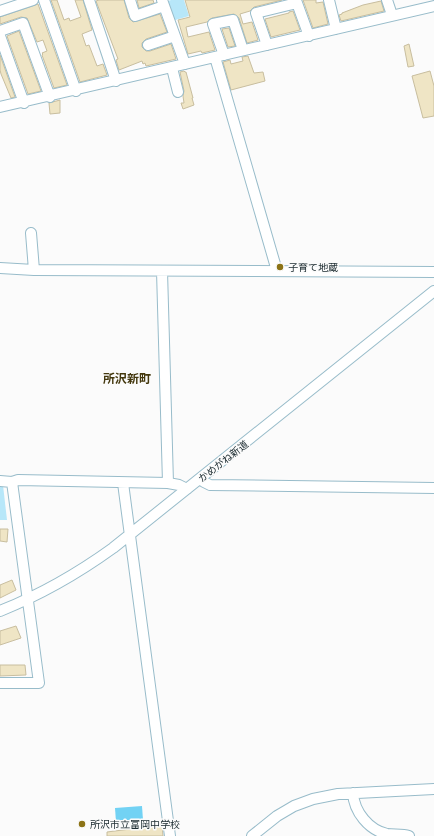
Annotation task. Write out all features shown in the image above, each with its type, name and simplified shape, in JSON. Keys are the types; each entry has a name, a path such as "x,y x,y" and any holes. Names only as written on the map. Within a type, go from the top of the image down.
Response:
{"street":[{"path":"0,11 33,0"},
{"path":"44,0 76,91"},
{"path":"89,0 116,81"},
{"path":"130,0 135,16 163,3 184,64"},
{"path":"329,0 336,29"},
{"path":"386,0 392,16"},
{"path":"266,44 256,13 297,3 309,36"},
{"path":"0,107 76,91 266,44 309,36 434,6"},
{"path":"243,50 233,20 213,24 220,56 277,271"},
{"path":"0,31 23,23 50,97"},
{"path":"0,36 24,103"},
{"path":"148,45 175,36"},
{"path":"172,68 178,92"},
{"path":"30,233 34,270"},
{"path":"0,268 34,270 434,272"},
{"path":"162,271 168,483"},
{"name":"かめがね新道","path":"0,612 28,600 83,569 129,536 434,291"},
{"path":"200,479 210,485 434,488"},
{"path":"0,481 12,482 18,480 168,483 180,484 187,489"},
{"path":"0,683 38,683 12,482"},
{"path":"123,483 170,836"},
{"path":"252,836 267,823 294,806 323,797 353,793 434,789"},
{"path":"353,793 353,799 358,810 370,826 383,833 409,836"}],"shaded area":[{"path":"171,0 184,0 189,16 172,21 165,2"},
{"path":"0,485 3,485 7,520 0,520"}],"water":[{"path":"142,806 143,820 116,822 115,808"}],"building":[{"path":"51,0 57,0 64,20 69,18 70,21 81,17 75,0 83,0 92,30 82,34 86,46 89,45 97,66 103,64 107,75 80,82"},
{"path":"124,0 129,18 133,22 160,14 167,32 146,39 142,43 142,47 146,51 150,51 171,44 176,59 146,66 142,61 119,70 116,60 118,59 96,1"},
{"path":"137,0 153,0 154,3 139,8"},
{"path":"185,0 282,0 254,7 250,11 240,14 243,24 252,22 258,40 247,43 239,18 234,14 212,18 207,22 186,27 188,37 209,32 215,50 188,54 178,20 190,17"},
{"path":"303,0 316,0 316,3 323,2 328,24 313,28"},
{"path":"381,1 384,11 341,21 339,15 342,13 363,5"},
{"path":"38,4 67,85 54,88 42,55 42,53 47,51 43,40 37,42 27,18 21,17 0,24 0,17"},
{"path":"293,11 300,30 271,37 265,19"},
{"path":"229,28 235,46 228,47 222,29"},
{"path":"19,31 41,91 28,94 7,36"},
{"path":"409,44 414,66 408,67 404,46"},
{"path":"0,55 15,97 11,98 1,74"},
{"path":"248,56 254,73 263,72 265,81 231,90 223,62 230,60 231,64 243,61 242,57"},
{"path":"430,71 434,86 434,116 423,118 412,76"},
{"path":"180,72 186,72 194,105 183,109 181,103 184,103 184,91"},
{"path":"60,100 60,113 50,114 49,103"},
{"path":"0,529 8,529 7,542 0,541"},
{"path":"12,580 16,590 0,598 0,585"},
{"path":"16,626 21,638 0,645 0,631"},
{"path":"0,665 25,665 26,675 0,676"},
{"path":"162,825 163,836 107,836 107,832"}],"place":[{"name":"子育て地蔵","path":"280,267"},
{"name":"所沢市立富岡中学校","path":"82,824"}],"district":[{"name":"所沢新町","path":"127,379"}]}
